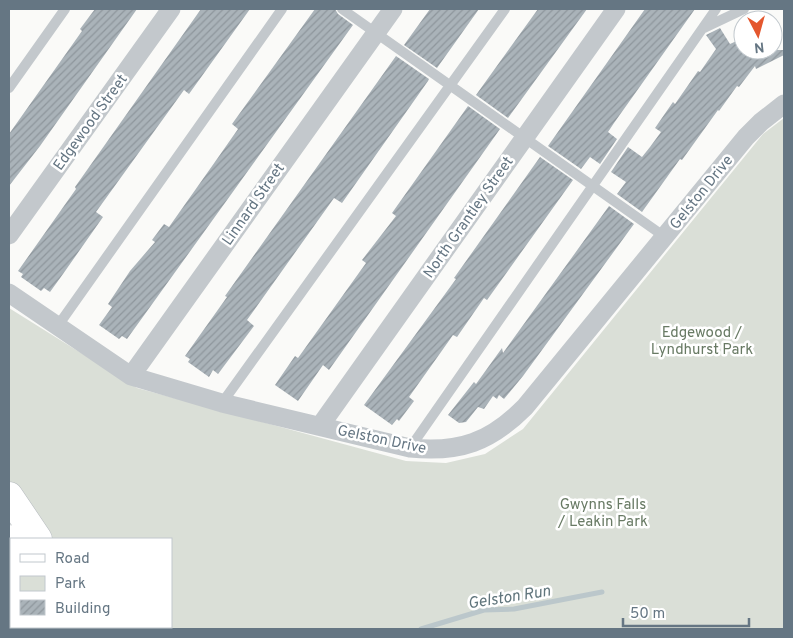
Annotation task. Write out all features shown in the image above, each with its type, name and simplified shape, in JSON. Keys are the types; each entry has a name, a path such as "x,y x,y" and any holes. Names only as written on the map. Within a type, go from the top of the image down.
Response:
{"main road":[{"path":"9,496 37,538"}],"street":[{"name":"Edgewood Street","path":"9,235 171,9"},
{"name":"Linnard Street","path":"131,376 393,9"},
{"name":"North Grantley Street","path":"320,426 616,9"},
{"name":"Gelston Drive","path":"9,293 131,376 222,403 410,448 435,450 456,448 494,433 510,422 525,407 746,137 760,122 784,104"}],"lane":[{"path":"9,88 64,9"},
{"path":"57,327 282,9"},
{"path":"342,9 665,237"},
{"path":"222,403 505,9"},
{"path":"410,448 716,9"},
{"path":"701,30 744,9"}],"green space":[{"name":"Gwynns Falls / Leakin Park","path":"784,118 784,629 103,629 172,628 172,538 49,538 9,480 9,308 137,388 406,461 446,463 485,454 523,429 763,134"},
{"path":"9,563 10,628 49,629 9,629"}],"building":[{"path":"95,9 137,9 40,146 9,186 9,134 82,31 80,29"},
{"path":"201,9 250,9 189,94 184,90 96,212 103,217 50,292 44,288 41,291 21,277 23,274 18,271"},
{"path":"315,9 335,9 338,14 353,25 127,339 122,336 119,339 99,325 112,307 108,304 130,271 155,242 152,240 164,224 169,227 217,159 238,129 232,124"},
{"path":"430,9 479,9 437,68 404,45"},
{"path":"538,9 587,9 508,118 476,95"},
{"path":"645,9 695,9 608,132 617,139 600,164 590,157 581,169 548,146"},
{"path":"720,28 730,44 733,43 733,60 774,60 756,69 755,66 739,87 737,86 682,160 680,159 642,212 617,194 626,182 611,172 628,147 642,157 661,132 655,128 673,102 675,104 716,49 706,35"},
{"path":"396,56 429,79 428,81 342,203 334,198 247,320 254,326 218,374 213,370 209,377 188,362 190,359 185,356 227,297 225,296"},
{"path":"468,106 500,129 329,370 323,365 298,401 275,385 295,356 298,358 366,263 362,260 396,216 392,213"},
{"path":"540,157 573,180 487,300 484,298 457,337 453,335 409,397 414,401 399,421 397,419 392,425 364,405 456,279 454,278"},
{"path":"609,206 634,224 523,376 504,399 499,395 497,399 493,396 484,409 478,407 466,422 459,423 448,415 474,382 476,384 502,348 503,353"}],"waterway":[{"name":"Gelston Run","path":"421,629 484,610 514,609 602,592"}],"park label":[{"name":"Edgewood / Lyndhurst Park","path":"702,340"}]}
